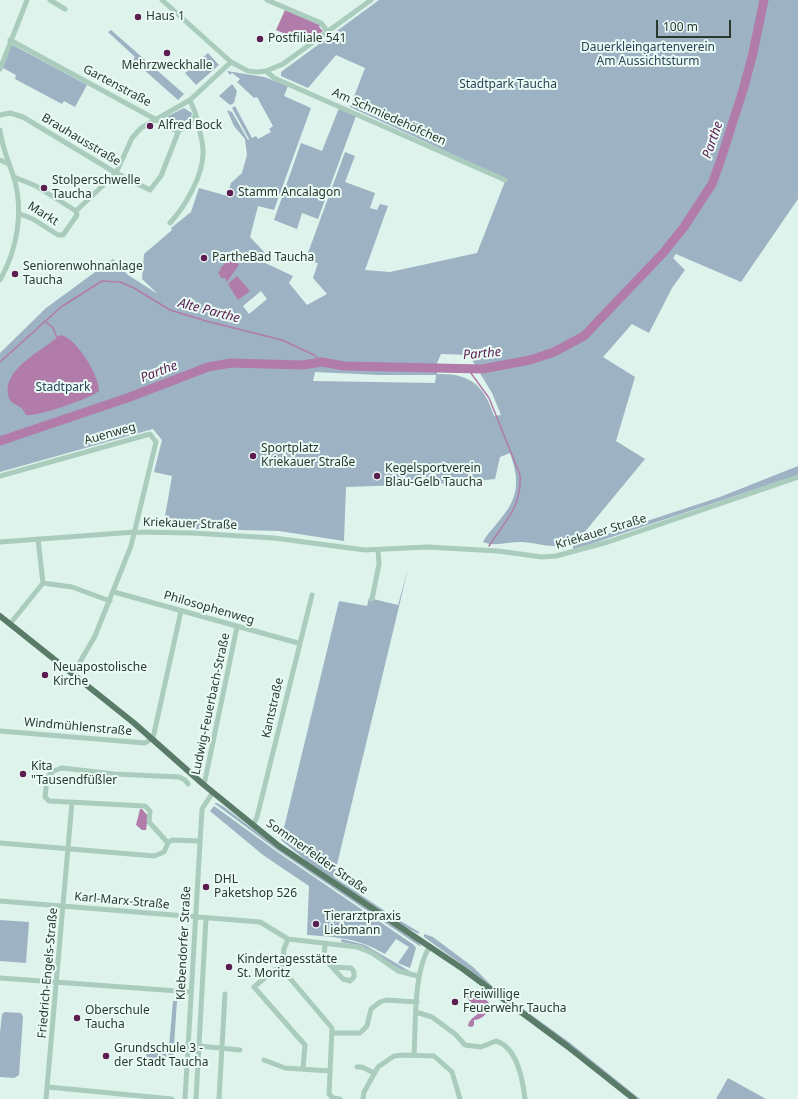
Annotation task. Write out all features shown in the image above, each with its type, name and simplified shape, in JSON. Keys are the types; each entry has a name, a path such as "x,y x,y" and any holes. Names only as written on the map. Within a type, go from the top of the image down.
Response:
{"main road":[{"name":"Sommerfelder Straße","path":"0,616 153,738 204,785 279,846 430,946 567,1046 634,1099"}],"street":[{"path":"0,69 10,40 27,0"},
{"path":"50,0 65,9"},
{"path":"162,0 231,62 248,71 266,71 284,64 371,0"},
{"path":"267,0 276,2 321,23 328,32"},
{"name":"Gartenstraße","path":"10,40 175,130 179,130"},
{"path":"76,211 116,173 132,138 141,128 155,118 190,100 231,62"},
{"name":"Am Schmiedehöfchen","path":"266,71 274,78 505,180"},
{"path":"170,223 182,209 187,200 203,159 203,146 196,115 190,100"},
{"name":"Brauhausstraße","path":"0,116 10,113 23,117 116,173 150,190 161,176 179,130"},
{"path":"179,130 190,123 196,115"},
{"name":"Markt","path":"0,130 1,150 14,177 20,214 33,219 58,236 63,235 77,215 76,211 36,186 14,177"},
{"path":"0,160 8,164"},
{"path":"0,280 15,238 20,214"},
{"name":"Auenweg","path":"0,476 150,434 156,442 135,532"},
{"name":"Kriekauer Straße","path":"0,542 135,532 274,538 343,548 378,550 427,547 498,551 542,557 556,556 608,542 798,477"},
{"path":"74,674 95,636 114,592 135,532"},
{"path":"10,624 43,583 38,539"},
{"path":"372,599 379,564 378,550"},
{"path":"43,583 79,589 110,601"},
{"name":"Philosophenweg","path":"114,592 298,643"},
{"name":"Kantstraße","path":"253,825 257,817 298,643 312,594"},
{"path":"153,738 181,611"},
{"name":"Ludwig-Feuerbach-Straße","path":"204,785 237,626"},
{"name":"Windmühlenstraße","path":"0,731 146,743 153,738"},
{"path":"168,843 149,822 149,810 143,805 49,801 45,798 46,780 53,771 65,768 114,774 178,776 184,779 188,784"},
{"name":"Klebendorfer Straße","path":"185,1099 199,841 202,809 213,792"},
{"name":"Friedrich-Engels-Straße","path":"46,1099 72,802"},
{"path":"0,842 154,856 164,852 168,843 174,840 199,841"},
{"name":"Karl-Marx-Straße","path":"0,901 260,922 288,939"},
{"name":"Klebendorfer Straße","path":"196,1099 206,918"},
{"path":"340,1099 333,1098 329,1094 333,1033 329,1022 282,969 284,949 288,939 363,949 398,971 418,976"},
{"path":"325,943 324,958 332,967"},
{"path":"414,1055 418,976 422,961 430,946"},
{"path":"282,969 274,970 254,987 305,1045 303,1069"},
{"path":"0,978 191,992"},
{"path":"219,1099 226,994"},
{"path":"333,1033 360,1033 367,1026 371,1009 380,1002 386,1000 417,1002"},
{"path":"416,1012 432,1017 455,1034 465,1045 481,1047 496,1041 500,1042 519,1068 525,1099"},
{"path":"199,1046 240,1050"},
{"path":"363,1099 378,1067 394,1056 414,1055 434,1056 452,1072 460,1099"},
{"path":"264,1060 286,1068 330,1070"},
{"path":"357,1066 374,1073"},
{"path":"48,1087 172,1099"}],"green space":[{"path":"379,0 798,0 798,199 741,282 676,254 673,258 685,270 672,288 649,333 632,324 603,357 635,377 616,441 645,459 574,545 720,497 798,466 798,475 573,550 573,545 571,544 555,546 524,542 497,544 483,542 505,513 514,497 516,481 510,453 500,457 495,479 459,483 346,487 344,541 279,531 163,528 172,476 154,472 162,440 153,429 0,472 0,353 46,308 113,259 128,275 158,294 142,279 144,254 172,230 171,228 191,212 199,188 231,197 233,191 229,189 231,183 242,173 247,155 245,139 234,126 227,110 232,112 248,140 249,139 232,108 235,106 252,138 256,136 258,139 271,132 269,129 273,126 257,97 254,98 237,82 240,79 232,73 230,75 227,71 264,77 288,86 284,96 311,108 274,210 258,206 250,237 266,254 263,262 293,276 289,283 307,305 327,294 313,278 318,263 305,261 345,152 355,156 345,182 375,193 370,208 377,210 380,204 388,206 365,270 390,272 477,253 506,179 350,107 365,68 336,55 308,88 281,76 281,72","holes":["261,291 267,299 249,314 243,306","441,354 469,355 492,393 501,415 494,416 486,396 474,383 458,376 437,374 437,363","315,372 379,375 436,375 435,383 313,381"]},
{"path":"111,30 184,94 178,100 133,60 135,57 108,32"},
{"path":"11,44 87,85 75,107 64,101 62,104 15,79 16,75 3,68"},
{"path":"208,53 219,65 196,85 185,73"},
{"path":"232,84 237,91 234,103 230,105 219,96"},
{"path":"184,108 192,113 191,117 176,127 164,118"},
{"path":"339,108 356,116 318,219 302,213 297,229 274,220 301,143 322,151"},
{"path":"408,569 334,877 419,932 419,934 403,926 307,861 281,840 339,601 367,606 369,598 398,605"},
{"path":"214,803 224,807 278,848 419,943 421,947 277,850"},
{"path":"214,806 276,851 414,945 416,948 410,968 398,963 409,947 396,939 385,954 356,941 307,935 309,886 263,855 210,811"},
{"path":"0,920 29,922 26,963 0,961"},
{"path":"424,934 433,937 473,967 494,988 569,1042 640,1099 424,937"},
{"path":"342,939 365,945 411,972 403,971 362,946 341,942"},
{"path":"173,1001 177,1001 173,1060 168,1059"},
{"path":"5,1012 21,1013 23,1017 19,1075 14,1078 0,1077 0,1033 2,1014"},
{"path":"147,1046 167,1047 166,1059 146,1058"},
{"path":"728,1078 766,1099 716,1099"}],"shaded area":[{"path":"285,10 320,25 319,27 323,31 307,43 276,30"},
{"path":"233,257 239,265 227,282 225,278 221,278 218,272 221,270 220,268"},
{"path":"237,276 250,291 238,300 228,284"},
{"path":"60,335 73,342 86,358 95,376 99,391 86,398 64,406 41,413 26,415 22,409 11,402 9,398 8,388 11,378 17,370 34,354"},
{"path":"140,809 142,809 148,816 146,830 142,830 136,825"},
{"path":"469,991 472,991 489,1003 488,1010 485,1015 474,1020 474,1025 472,1027 468,1026 470,1021 480,1012 481,1009 477,1003 472,1003 469,1001 467,996"}],"waterway":[{"name":"Parthe","path":"0,441 130,397 208,367 231,363 302,365 322,362 344,366 482,369 530,360 554,352 584,336 664,252 684,227 712,184 744,87 764,0"},
{"name":"Alte Parthe","path":"0,362 61,307 102,281 120,282 134,288 170,310 206,321 282,340 314,355 322,362"},
{"path":"45,321 53,328 57,338"},
{"path":"468,369 489,398 520,475 520,486 515,505 489,546"}],"place":[{"name":"Haus 1","path":"138,17"},
{"name":"Postfiliale 541","path":"260,39"},
{"name":"Mehrzweckhalle","path":"167,53"},
{"name":"Alfred Bock","path":"150,126"},
{"name":"Stolperschwelle Taucha","path":"44,188"},
{"name":"Stamm Ancalagon","path":"230,193"},
{"name":"PartheBad Taucha","path":"204,258"},
{"name":"Seniorenwohnanlage Taucha","path":"15,274"},
{"name":"Sportplatz Kriekauer Straße","path":"253,456"},
{"name":"Kegelsportverein Blau-Gelb Taucha","path":"377,476"},
{"name":"Neuapostolische Kirche","path":"45,675"},
{"name":"Kita \"Tausendfüßler","path":"23,774"},
{"name":"DHL Paketshop 526","path":"206,887"},
{"name":"Tierarztpraxis Liebmann","path":"316,924"},
{"name":"Kindertagesstätte St. Moritz","path":"229,967"},
{"name":"Freiwillige Feuerwehr Taucha","path":"455,1002"},
{"name":"Oberschule Taucha","path":"77,1018"},
{"name":"Grundschule 3 - der Stadt Taucha","path":"106,1056"}],"park label":[{"name":"Dauerkleingartenverein Am Aussichtsturm","path":"648,55"},
{"name":"Stadtpark Taucha","path":"508,85"},
{"name":"Stadtpark","path":"63,388"}]}
